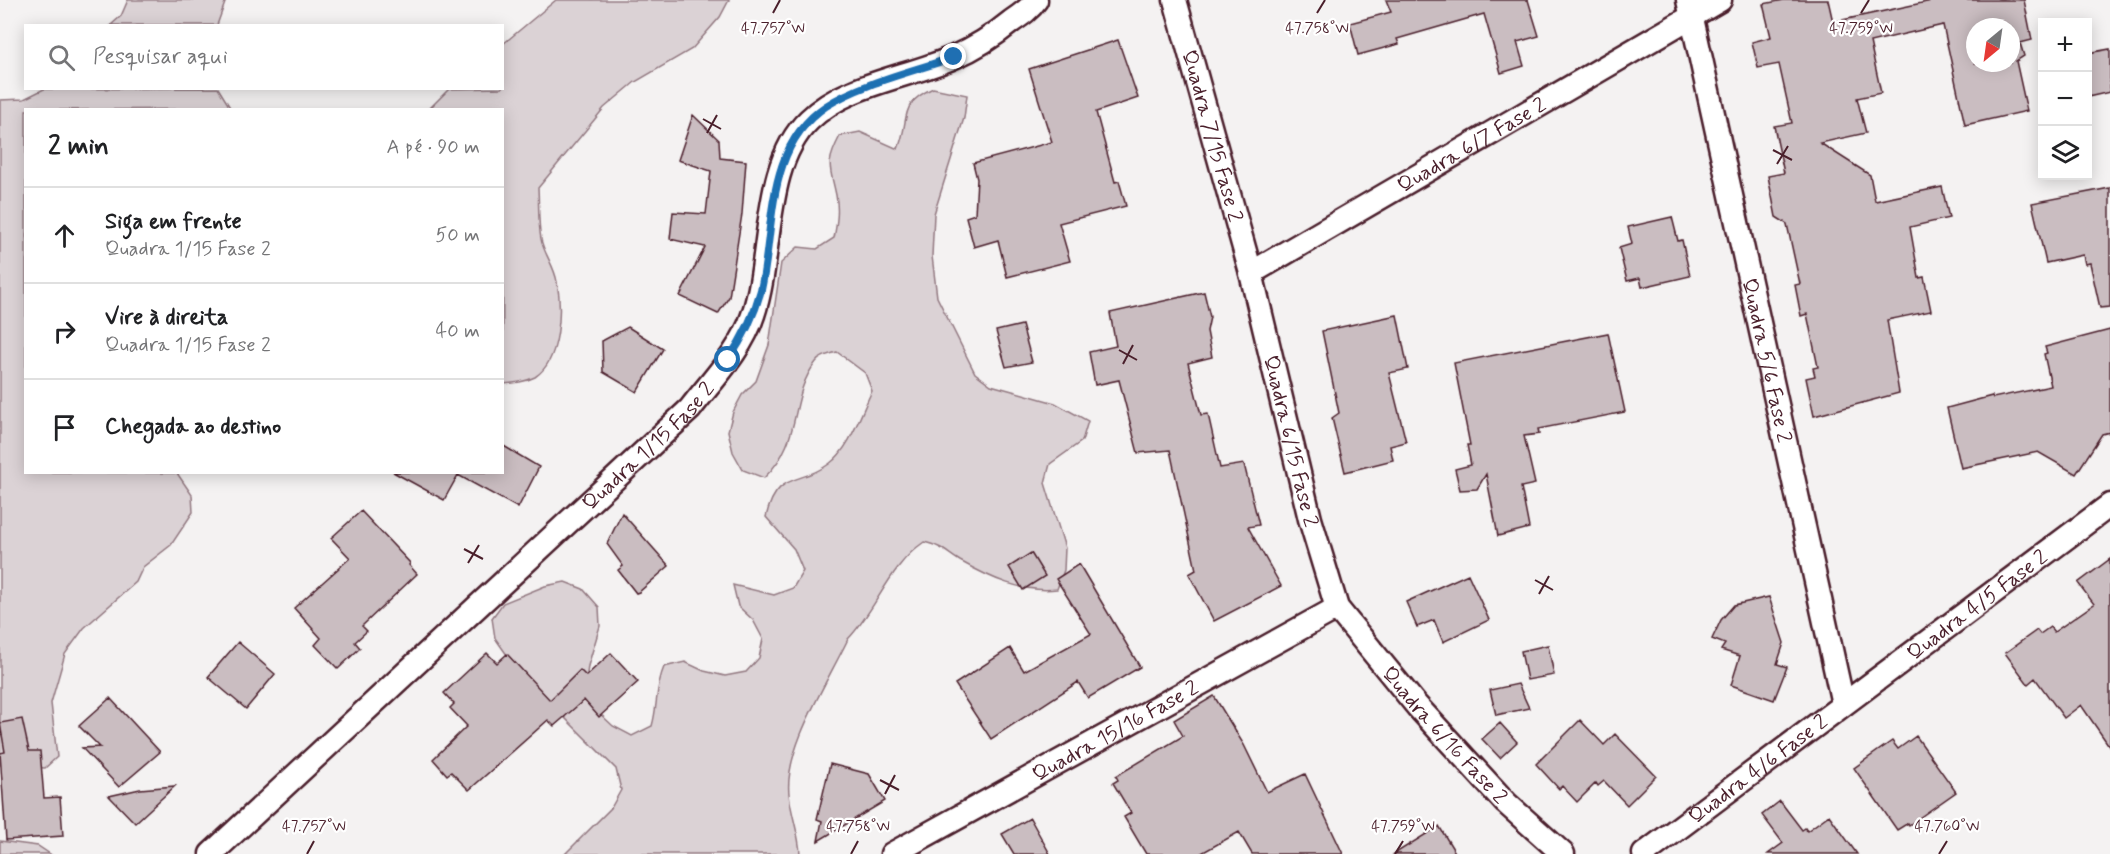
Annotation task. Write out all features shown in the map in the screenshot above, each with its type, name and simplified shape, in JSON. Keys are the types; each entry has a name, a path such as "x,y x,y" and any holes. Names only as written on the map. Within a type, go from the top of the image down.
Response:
{"street":[{"name":"Quadra 1/15 Fase 2","path":"211,854 690,409 744,337 753,316 761,289 778,175 798,133 808,120 828,105 856,92 954,57 999,32 1036,0"},
{"name":"Quadra 7/15 Fase 2","path":"1175,0 1251,273"},
{"name":"Quadra 6/7 Fase 2","path":"1251,273 1690,8 1720,0"},
{"name":"Quadra 5/6 Fase 2","path":"1690,8 1843,704"},
{"name":"Quadra 6/15 Fase 2","path":"1251,273 1310,519 1337,608"},
{"name":"Quadra 4/5 Fase 2","path":"1843,704 2110,505"},
{"name":"Quadra 15/16 Fase 2","path":"892,854 1337,608"},
{"name":"Quadra 6/16 Fase 2","path":"1337,608 1417,706 1506,803 1563,854"},
{"name":"Quadra 4/6 Fase 2","path":"1644,854 1843,704"}],"shaded area":[{"path":"128,0 226,0 217,24 112,24 121,16"},
{"path":"556,0 729,0 720,17 692,49 635,82 604,108 538,188 541,239 556,276 559,293 558,333 555,347 544,369 531,379 504,384 504,108 430,108 448,90 504,90 504,43"},
{"path":"933,88 967,95 964,118 934,214 932,256 937,297 975,373 991,385 1055,403 1088,421 1082,441 1050,464 1045,483 1065,548 1064,570 1057,589 1031,589 1007,583 924,542 901,563 867,615 848,639 800,736 789,776 789,794 800,854 565,854 611,808 621,790 616,769 519,672 495,638 492,618 503,603 545,586 565,582 583,589 599,607 600,626 588,666 585,689 594,708 613,726 632,736 652,726 659,682 664,667 685,662 704,671 725,676 746,672 759,658 763,639 753,620 738,606 733,585 774,595 793,588 803,571 794,549 766,517 771,502 783,485 818,471 836,457 849,440 872,391 865,373 837,352 825,355 818,360 807,376 785,449 777,464 764,478 743,470 733,452 728,431 733,412 742,395 756,381 769,345 781,263 798,247 817,249 834,238 837,206 830,166 832,153 840,136 860,132 898,149 910,106 914,100"},
{"path":"42,90 219,90 230,108 24,108 24,474 178,474 192,495 193,512 171,545 143,567 136,582 84,628 65,654 51,703 57,757 45,768 0,765 0,100 24,99"},
{"path":"0,841 38,846 50,854 0,854"}],"building":[{"path":"1386,0 1528,0 1539,36 1517,42 1524,66 1501,73 1484,14 1397,39 1399,44 1358,55 1350,23 1391,12"},
{"path":"1784,0 1828,0 1833,22 1936,0 2024,0 2032,40 2020,43 2020,18 1966,18 1966,72 2018,72 2027,111 1965,125 1943,25 1870,42 1881,93 1857,98 1866,133 1820,143 1870,175 1875,201 1942,187 1949,218 1910,227 1919,278 1924,277 1931,311 1887,320 1899,393 1814,416 1806,378 1815,376 1813,368 1818,367 1807,314 1801,316 1795,285 1800,284 1787,224 1776,217 1768,176 1784,173 1774,126 1792,123 1779,64 1758,68 1752,42 1771,37 1763,4"},
{"path":"1118,40 1138,98 1096,112 1115,182 1119,181 1126,206 1059,223 1070,261 1007,277 998,240 974,247 966,217 975,214 977,179 973,163 1052,142 1029,69"},
{"path":"2020,43 2024,56 2020,58"},
{"path":"2110,49 2110,92 2092,96 2092,72 2092,52"},
{"path":"693,115 719,140 720,158 746,161 742,214 729,297 718,314 680,296 705,247 670,239 673,212 706,214 711,171 678,160"},
{"path":"2110,188 2110,307 2100,308 2090,263 2085,264 2083,255 2046,263 2032,203"},
{"path":"1672,217 1678,241 1682,240 1690,276 1642,287 1640,278 1627,281 1619,248 1632,244 1628,227"},
{"path":"1204,292 1210,317 1207,331 1212,357 1188,363 1201,415 1208,414 1220,468 1244,464 1259,525 1248,527 1281,586 1214,621 1189,574 1196,570 1170,450 1138,453 1119,380 1095,385 1089,352 1116,346 1110,313"},
{"path":"1397,315 1408,369 1389,373 1406,442 1390,446 1393,460 1345,472 1332,418 1339,413 1322,331"},
{"path":"1022,325 1032,362 1006,367 996,331"},
{"path":"628,327 663,349 637,392 603,372 602,341"},
{"path":"2110,330 2110,432 2102,434 2076,474 2038,452 1961,468 1947,408 1992,396 1993,398 2051,386 2044,354 2047,353 2045,347"},
{"path":"1608,333 1625,412 1538,429 1539,434 1524,436 1535,484 1521,487 1529,528 1498,536 1486,474 1477,489 1460,490 1455,469 1471,465 1467,445 1470,445 1454,363"},
{"path":"504,446 539,467 518,508 458,475 444,500 397,474 504,474"},
{"path":"361,511 410,563 409,565 417,574 362,626 367,631 355,642 360,648 338,669 315,645 321,638 294,608 350,558 331,538"},
{"path":"622,513 669,566 636,593 618,570 623,566 607,544"},
{"path":"1031,553 1045,576 1023,590 1009,567"},
{"path":"2110,559 2110,747 2081,705 2064,718 2035,678 2028,684 2005,653 2037,630 2040,634 2050,627 2054,632 2094,604 2078,583"},
{"path":"1079,564 1140,667 1088,698 1078,682 991,739 955,684 1010,648 1024,671 1091,634 1056,579"},
{"path":"1468,574 1489,620 1443,642 1434,620 1417,627 1406,602"},
{"path":"1769,597 1784,643 1777,664 1787,667 1774,700 1731,685 1740,656 1721,650 1725,644 1712,639 1721,620 1734,605"},
{"path":"238,642 275,674 246,709 208,677"},
{"path":"1548,645 1554,675 1527,680 1521,651"},
{"path":"487,653 497,663 507,654 550,700 580,670 586,676 611,653 638,682 599,717 584,700 554,726 548,720 469,790 451,772 447,775 433,759 467,726 450,708 454,704 444,693"},
{"path":"1518,684 1529,708 1496,715 1490,690"},
{"path":"1214,696 1244,745 1267,792 1305,774 1343,854 1252,854 1239,832 1200,854 1146,854 1124,817 1131,813 1113,783 1118,780 1116,776 1183,736 1174,720"},
{"path":"110,698 160,752 119,787 82,748 100,747 79,726"},
{"path":"22,719 29,751 40,751 44,798 60,797 63,836 6,840 0,753 5,752 0,723"},
{"path":"1580,720 1604,745 1615,734 1656,776 1627,805 1604,781 1598,786 1596,783 1577,802 1562,786 1559,789 1536,764"},
{"path":"1500,723 1517,742 1500,758 1482,739"},
{"path":"1916,736 1956,792 1909,825 1908,823 1897,830 1854,768 1892,741 1898,749"},
{"path":"830,764 869,774 885,801 818,841 822,821 817,819"},
{"path":"175,786 135,823 109,796 140,789"},
{"path":"1780,801 1802,830 1805,828 1807,831 1829,815 1857,854 1768,854 1783,843 1762,815"},
{"path":"1030,818 1050,854 1014,854 1002,834"},
{"path":"1439,826 1456,854 1394,854"}],"route":[{"path":"728,360 744,337 753,316 761,289 778,175 798,133 808,120 828,105 856,92 954,57"}]}
